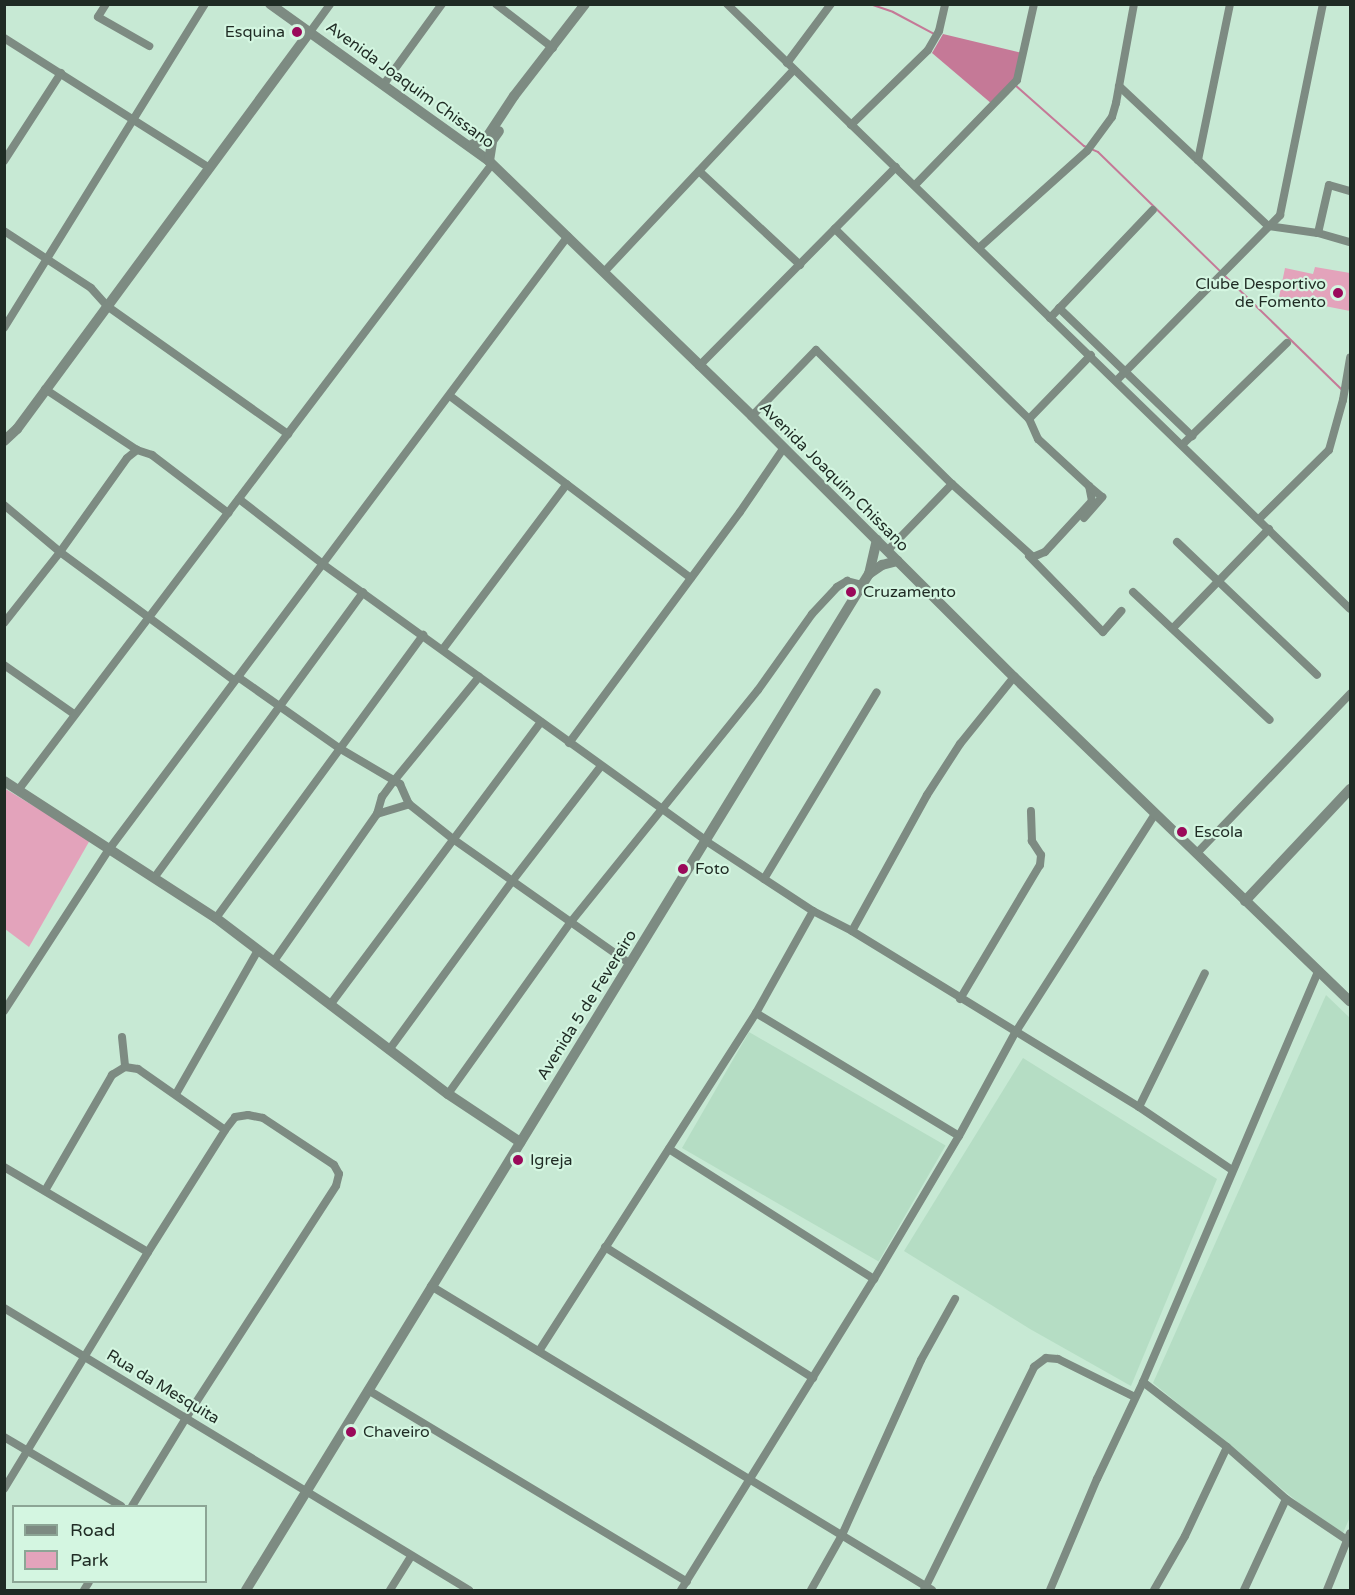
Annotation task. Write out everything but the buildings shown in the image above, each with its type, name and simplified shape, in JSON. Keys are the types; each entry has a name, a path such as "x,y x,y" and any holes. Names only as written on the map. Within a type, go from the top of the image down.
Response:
{"street":[{"path":"106,4 98,17 149,46"},
{"path":"4,328 206,4"},
{"name":"Avenida Joaquim Chissano","path":"270,4 491,162 1155,814 1350,1002"},
{"path":"4,441 17,429 330,4"},
{"path":"384,84 442,4"},
{"path":"496,4 553,48"},
{"path":"470,146 487,137 585,4"},
{"path":"727,4 1183,444 1350,609"},
{"path":"787,63 831,4"},
{"path":"851,125 928,50 939,31 945,4"},
{"path":"915,185 1014,84 1034,4"},
{"path":"980,247 1089,147 1112,117 1134,4"},
{"path":"1198,160 1230,4"},
{"path":"1117,380 1216,277 1280,215 1323,4"},
{"path":"4,38 208,167"},
{"path":"604,272 794,70"},
{"path":"4,161 61,73"},
{"path":"19,789 491,162 492,141 524,86"},
{"path":"1119,86 1268,226 1318,233 1350,242"},
{"path":"699,366 896,167"},
{"path":"699,171 800,265"},
{"path":"1318,233 1329,186 1350,191"},
{"path":"1050,318 1152,210"},
{"path":"835,229 1029,419 1038,439 1102,497 1038,566"},
{"path":"4,231 91,288 107,306 288,434"},
{"path":"4,1011 110,848 568,236"},
{"path":"1059,308 1192,436"},
{"path":"1183,444 1287,343"},
{"path":"752,416 816,350 952,484 1033,557 1045,552 1092,501 1089,486"},
{"path":"1029,419 1091,356"},
{"path":"1259,519 1329,450 1343,400 1350,358"},
{"path":"45,389 137,450 152,455 228,513"},
{"path":"450,396 692,578"},
{"path":"569,743 692,578 783,449"},
{"path":"4,623 60,552 127,458 137,450"},
{"path":"443,649 567,484"},
{"path":"888,550 952,484"},
{"path":"239,499 324,565 706,841 813,911 852,931 1139,1107 1232,1170"},
{"path":"4,505 60,552 237,679 339,748 393,782 400,784 405,789 409,804 453,839 630,964"},
{"path":"1173,628 1269,529"},
{"path":"869,574 877,540"},
{"path":"1178,542 1317,675"},
{"path":"1025,551 1102,632 1121,611"},
{"path":"869,574 882,565 897,561"},
{"name":"Avenida 5 de Fevereiro","path":"246,1590 869,574"},
{"path":"448,1094 570,923 661,807 758,690 828,594 847,581 860,588"},
{"path":"154,878 363,592"},
{"path":"1133,592 1270,720"},
{"path":"216,918 423,635"},
{"path":"4,665 74,714"},
{"path":"852,931 932,786 960,744 1014,676"},
{"path":"274,961 377,814 382,797 479,677"},
{"path":"764,879 877,692"},
{"path":"1197,853 1350,694"},
{"path":"330,1005 541,722"},
{"path":"389,1050 513,880 602,766"},
{"path":"4,781 216,918 448,1094 520,1142"},
{"path":"1245,901 1350,789"},
{"path":"377,814 409,804"},
{"path":"960,999 1040,865 1041,855 1032,841 1030,811"},
{"path":"681,1590 874,1279 959,1136 1015,1033 1155,814"},
{"path":"539,1351 756,1012 813,911"},
{"path":"176,1094 258,950"},
{"path":"1050,1590 1096,1479 1143,1382 1318,971"},
{"path":"1139,1107 1205,973"},
{"path":"756,1012 959,1136"},
{"path":"122,1037 125,1067"},
{"path":"46,1189 112,1075 125,1067 138,1069 225,1130"},
{"path":"4,1489 225,1130 235,1117 248,1115 263,1118 334,1165 339,1174 336,1186 133,1505"},
{"path":"669,1149 874,1279"},
{"path":"4,1167 46,1189 148,1252"},
{"path":"605,1247 813,1378"},
{"path":"432,1286 927,1589 1034,1367 1046,1358 1058,1359 1135,1397"},
{"path":"811,1590 842,1536 921,1360 955,1299"},
{"name":"Rua da Mesquita","path":"4,1308 469,1590"},
{"path":"1143,1382 1227,1447 1286,1499 1349,1537 1327,1590"},
{"path":"368,1390 687,1582"},
{"path":"4,1437 119,1505"},
{"path":"1154,1590 1185,1536 1227,1447"},
{"path":"1244,1590 1286,1499"},
{"path":"390,1590 411,1556"}],"shaded area":[{"path":"943,34 1022,53 1015,79 992,104 932,53"},
{"path":"1326,995 1350,1018 1350,1517 1343,1533 1299,1503 1153,1383"},
{"path":"749,1032 946,1146 879,1262 682,1148"},
{"path":"1023,1058 1217,1179 1131,1386 1030,1329 904,1251"}],"green space":[{"name":"Clube Desportivo de Fomento","path":"1315,267 1350,273 1350,311 1279,297 1285,268 1313,274"},
{"path":"4,788 90,840 29,947 5,929"}],"waterway":[{"path":"870,4 893,12 934,34"},
{"path":"1015,85 1084,146 1098,152 1221,272"},
{"path":"1225,276 1341,389"}],"place":[{"name":"Esquina","path":"297,32"},
{"name":"Clube Desportivo de Fomento","path":"1338,293"},
{"name":"Cruzamento","path":"851,592"},
{"name":"Escola","path":"1182,832"},
{"name":"Foto","path":"683,869"},
{"name":"Igreja","path":"518,1160"},
{"name":"Chaveiro","path":"351,1432"}]}
